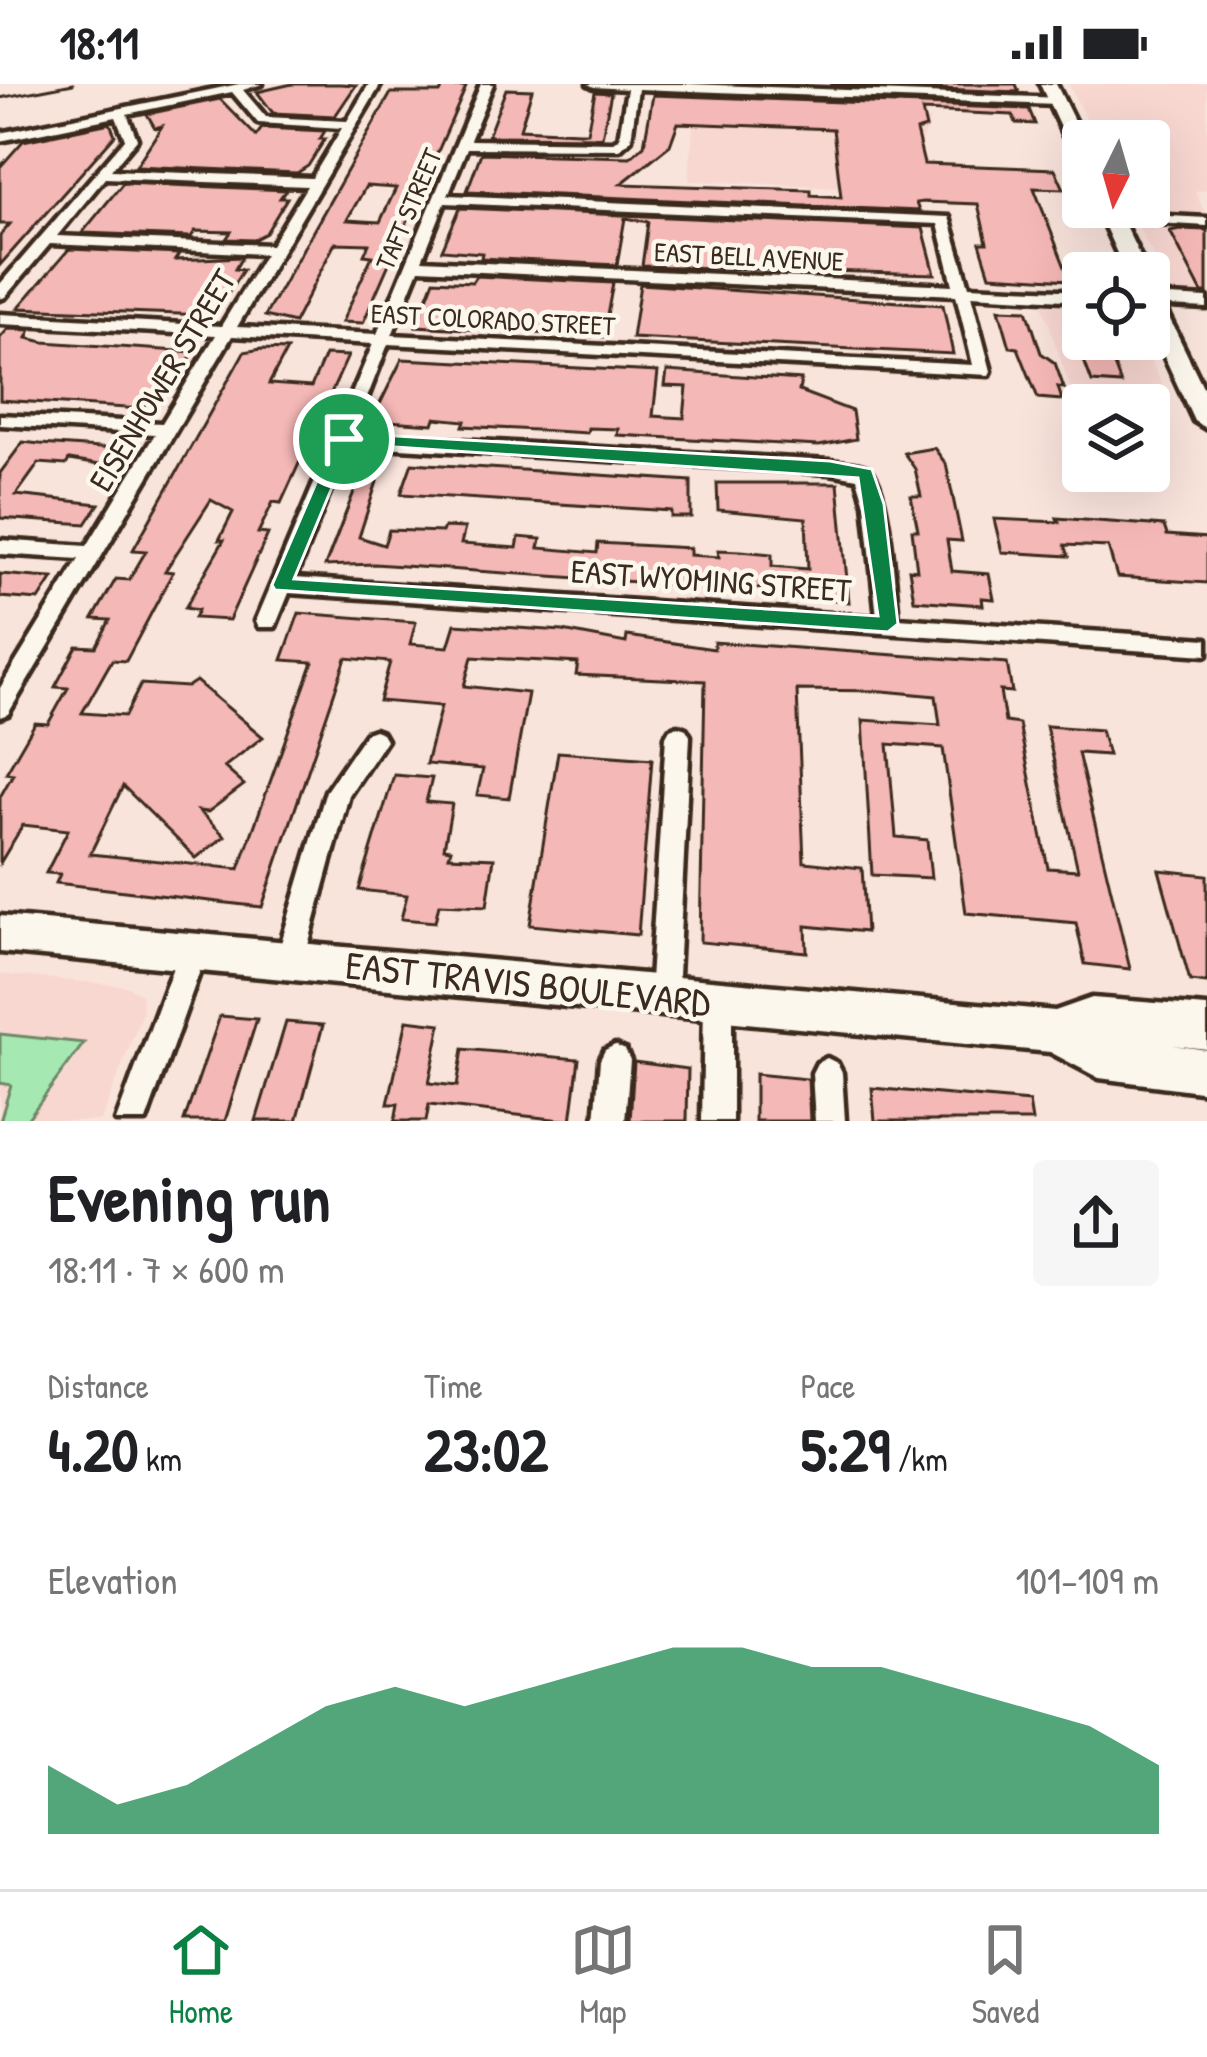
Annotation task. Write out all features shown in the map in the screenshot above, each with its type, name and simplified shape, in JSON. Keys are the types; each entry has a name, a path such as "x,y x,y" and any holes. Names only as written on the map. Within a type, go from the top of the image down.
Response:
{"main road":[{"path":"1052,92 1065,120"},
{"path":"1170,344 1207,421"},
{"name":"EAST TRAVIS BOULEVARD","path":"0,934 1055,1032 1099,1057 1207,1070"},
{"name":"EAST TRAVIS BOULEVARD","path":"1055,1032 1093,1018 1207,1028"}],"street":[{"path":"0,137 256,84"},
{"name":"EISENHOWER STREET","path":"0,708 375,84"},
{"name":"TAFT STREET","path":"268,621 487,84"},
{"path":"594,84 1052,92"},
{"path":"465,144 616,146 625,139 633,86"},
{"path":"236,88 262,120 350,125"},
{"path":"0,294 133,136 120,112"},
{"path":"101,174 314,182"},
{"path":"441,199 944,220 965,290"},
{"path":"1170,218 1207,222"},
{"path":"47,240 276,250"},
{"name":"EAST BELL AVENUE","path":"413,264 1062,295"},
{"name":"EAST COLORADO STREET","path":"0,319 983,371 965,290"},
{"path":"1170,301 1207,303"},
{"path":"0,420 167,429"},
{"path":"344,439 830,467 866,473 875,504 888,624"},
{"path":"0,547 91,553"},
{"name":"EAST WYOMING STREET","path":"282,585 1207,646"},
{"path":"663,996 678,736"},
{"path":"290,960 338,791 374,740"},
{"path":"130,1121 194,951"},
{"path":"717,1121 718,1001"},
{"path":"610,1121 615,1060"},
{"path":"827,1073 830,1121"}],"shaded area":[{"path":"1068,84 1207,84 1207,190 1195,191 1207,217 1170,215 1170,120 1086,120"},
{"path":"694,111 930,120 912,165 918,190 689,181"},
{"path":"1139,228 1207,228 1207,294 1171,292 1170,252 1151,252"},
{"path":"1042,304 1062,304 1062,360 1151,360 1162,384 1069,384"},
{"path":"0,974 126,986 141,994 143,1011 101,1121 0,1121"}],"green space":[{"path":"0,1034 84,1043 26,1121 0,1121 11,1085 0,1083"}],"building":[{"path":"292,84 356,85 335,116 273,113 257,92"},
{"path":"1016,84 1019,92 833,85"},
{"path":"443,87 466,87 363,323 342,322 372,256 364,255 369,244 335,243 294,323 265,316 391,93 440,93","holes":["366,186 396,188 380,222 347,220"]},
{"path":"506,89 532,90 520,129 579,132 587,132 595,92 611,93 602,137 488,136"},
{"path":"653,95 1029,109 1035,124 1016,123 1013,115 922,111 926,128 916,131 924,164 1055,169 1062,189 1034,188 1062,260 1062,280 990,275 980,243 987,243 978,204 916,203 919,211 467,191 481,153 630,157 644,145","holes":["678,123 833,129 841,197 811,195 811,190 621,184 670,145"]},
{"path":"220,99 256,136 262,128 325,131 320,139 325,139 308,166 297,173 136,166 162,126 155,128 147,114"},
{"path":"110,123 115,135 0,265 0,236 10,224 0,224 0,167 23,141"},
{"path":"123,183 286,190 280,198 287,198 266,233 253,240 226,239 231,232 195,231 191,237 82,233"},
{"path":"460,208 923,228 935,274 642,266 648,222 625,218 617,265 481,258 482,253 442,250"},
{"path":"1207,230 1207,293 1202,293 1170,231"},
{"path":"69,249 179,254 175,260 242,257 235,269 243,270 219,308 211,308 206,315 18,308"},
{"path":"476,276 613,283 603,337 416,326 434,280 472,282"},
{"path":"640,284 943,305 953,354 632,338"},
{"path":"999,309 1027,310 1041,353 1055,363 1062,400 1038,398 1018,348 1010,347"},
{"path":"8,329 31,330 27,338 44,342 194,352 161,403 146,402 142,409 0,400 0,338"},
{"path":"287,350 269,384 311,387 325,355 348,356 281,503 273,502 258,533 268,534 229,620 194,618 198,610 185,608 224,540 219,540 233,512 211,500 165,571 173,572 126,661 112,660 82,713 125,716 141,684 187,687 196,681 263,737 224,767 244,785 208,812 199,811 225,836 196,858 123,786 90,854 239,869 313,662 282,660 299,613 416,622 410,644 448,647 455,624 563,631 626,643 627,636 714,649 714,642 1007,663 1012,692 1000,691 1005,722 1019,724 1048,868 1078,870 1046,726 1101,730 1108,755 1078,753 1130,969 1085,964 1076,923 966,913 943,748 888,744 896,837 927,840 931,878 872,875 863,720 940,725 936,696 883,691 797,690 804,862 862,868 866,932 806,926 807,952 700,942 705,681 576,675 578,663 472,657 464,686 528,693 509,798 477,795 483,769 426,764 441,706 379,701 390,662 346,658 262,907 56,883 60,874 46,873 68,830 23,825 0,863 0,797 13,774 6,773 35,723 48,724 68,688 55,687 77,646 96,647 110,620 93,619 116,579 129,580 146,551 133,550 244,352"},
{"path":"402,359 658,372 653,416 684,418 687,387 665,386 667,371 801,380 799,391 852,411 856,439 819,446 617,435 618,429 588,428 587,433 463,426 465,421 435,418 433,424 372,420"},
{"path":"1084,360 1112,360 1121,384 1092,382"},
{"path":"23,442 130,450 118,468 69,460 66,465 39,463 16,495 99,504 86,524 0,518 0,473"},
{"path":"934,448 946,464 962,541 947,540 952,571 989,574 994,599 982,598 983,605 914,600 909,569 917,570 912,530 918,530 911,496 921,496 915,469 904,453"},
{"path":"368,456 385,457 359,537 384,545 389,530 465,528 461,544 517,548 519,537 541,539 539,548 597,553 598,543 690,548 690,555 719,557 718,550 741,551 772,554 772,566 808,569 806,518 718,510 717,483 838,483 849,602 728,584 680,585 374,564 325,566"},
{"path":"412,463 691,481 691,517 671,517 671,511 401,494"},
{"path":"1057,518 1164,526 1167,535 1207,538 1207,583 1117,577 1108,547 1065,545 1069,556 1002,552 994,519 1059,522"},
{"path":"0,574 53,578 39,600 0,597"},
{"path":"558,752 652,759 638,935 530,925"},
{"path":"394,775 432,778 426,802 452,804 444,848 451,849 449,856 494,858 487,906 439,904 435,922 401,919 407,895 359,890"},
{"path":"1159,870 1207,875 1207,983 1190,981"},
{"path":"220,1016 257,1019 225,1121 184,1121"},
{"path":"407,1020 441,1024 429,1083 457,1086 463,1049 579,1059 571,1121 429,1105 426,1121 395,1121 398,1104 388,1104"},
{"path":"286,1022 323,1025 297,1121 256,1121"},
{"path":"634,1062 688,1069 687,1121 630,1121"},
{"path":"755,1074 808,1079 810,1121 755,1121"},
{"path":"872,1088 1029,1102 1032,1121 875,1121"}],"railway":[{"path":"0,98 73,84"}],"route":[{"path":"344,439 830,467 866,473 875,504 888,624 282,585 344,439"}]}
